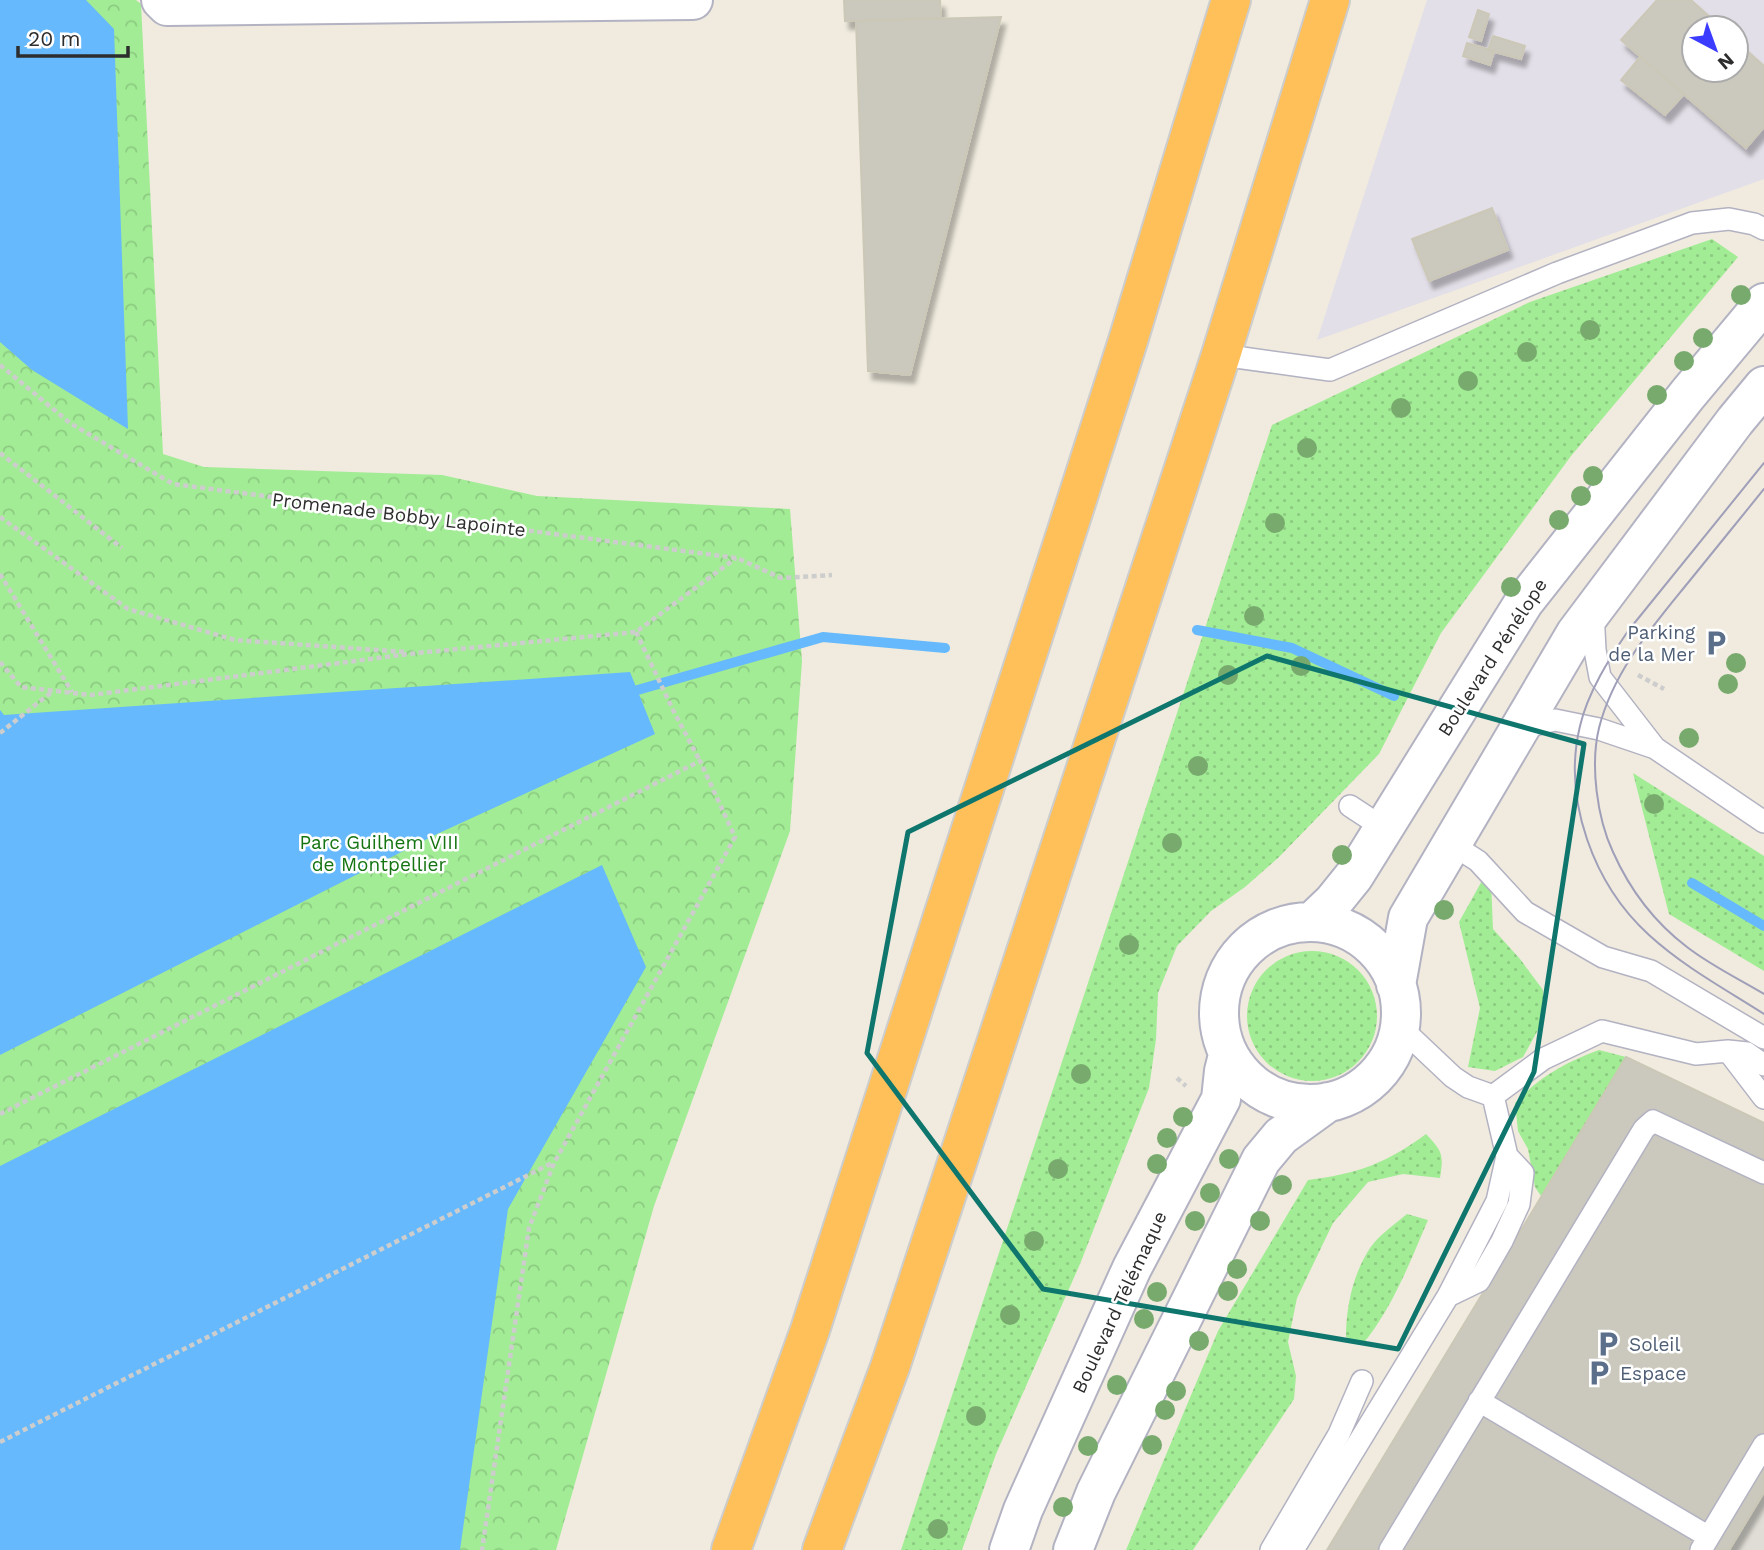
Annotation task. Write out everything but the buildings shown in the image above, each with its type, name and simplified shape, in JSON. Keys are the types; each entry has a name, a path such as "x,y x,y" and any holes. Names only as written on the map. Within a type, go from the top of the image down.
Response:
{"highway":[{"path":"731,1550 810,1330 1127,344 1231,0"},
{"path":"822,1550 895,1354 1221,355 1330,0"}],"main road":[{"path":"161,0 167,6 693,0"},
{"name":"Boulevard Pénélope","path":"1312,922 1354,876 1524,602 1764,303"},
{"path":"1396,985 1408,918 1576,633 1764,386"},
{"path":"1312,922 1339,926 1364,940 1384,960 1396,985 1400,1005 1395,1044 1376,1076 1354,1093 1328,1102 1298,1104 1270,1095 1245,1078 1228,1055 1219,1016 1219,1002 1226,976 1240,954 1261,936 1285,925 1312,922"},
{"name":"Boulevard Télémaque","path":"1009,1550 1023,1510 1132,1268 1221,1098 1228,1055"},
{"path":"1073,1550 1102,1480 1261,1160 1281,1136 1328,1102"}],"lane":[{"path":"1221,355 1330,370 1557,274 1692,223 1729,219 1764,229"},
{"path":"1592,611 1600,677 1655,748"},
{"path":"1521,728 1555,720 1599,729 1655,748 1764,822"},
{"path":"1350,806 1382,827"},
{"path":"1449,848 1464,852 1478,861 1525,912 1603,957 1651,971 1764,1038"},
{"path":"1399,1026 1453,1077 1468,1087 1493,1096"},
{"path":"1493,1096 1543,1059 1602,1031 1696,1054 1728,1051 1747,1053 1764,1065"},
{"path":"1728,1051 1764,1098"},
{"path":"1271,1550 1448,1296 1497,1201 1507,1156 1493,1096"},
{"path":"1390,1550 1644,1129 1653,1121 1764,1173"},
{"path":"1293,1550 1348,1440 1362,1381"},
{"path":"1479,1401 1705,1543 1764,1445"}],"path":[{"name":"Promenade Bobby Lapointe","path":"0,365 70,423 173,484 737,558 781,578 832,575"},
{"path":"0,453 122,548"},
{"path":"0,517 128,609 235,640 417,653"},
{"path":"0,662 20,687 91,695 417,653 636,632 737,558"},
{"path":"0,574 72,693"},
{"path":"482,1550 529,1228 554,1163 735,837 636,632"},
{"path":"0,733 53,691"},
{"path":"0,1114 700,761"},
{"path":"0,1442 554,1163"}],"highlighted area":[{"path":"1267,656 1584,744 1534,1072 1398,1349 1043,1289 867,1053 908,832"}],"shaded area":[{"path":"1427,0 1764,0 1764,179 1317,340"},
{"path":"1764,1492 1764,1550 1729,1550"}],"green space":[{"name":"Parc Guilhem VIII de Montpellier","path":"0,0 136,0 141,4 163,454 204,467 442,475 537,496 790,509 802,661 790,831 654,1206 556,1550 0,1550"},
{"path":"1712,239 1738,257 1571,456 1441,633 1379,754 1279,857 1245,887 1211,911 1177,946 1158,993 1156,1039 1149,1088 1080,1264 996,1454 962,1550 901,1550 1272,425 1530,302"},
{"path":"1633,773 1764,856 1764,971 1669,914"},
{"path":"1483,879 1491,882 1493,929 1543,990 1543,1021 1523,1057 1495,1071 1468,1067 1480,1008 1459,922"},
{"path":"1312,951 1337,956 1358,970 1372,991 1377,1016 1372,1041 1358,1062 1337,1076 1312,1081 1287,1076 1266,1062 1252,1041 1247,1016 1252,991 1266,970 1287,956"},
{"path":"1599,1050 1626,1057 1541,1196 1535,1187 1528,1149 1518,1131 1515,1103 1554,1071"},
{"path":"1426,1134 1441,1153 1440,1178 1403,1174 1368,1182 1333,1223 1297,1298 1288,1342 1296,1376 1294,1399 1193,1550 1126,1550 1218,1331 1308,1180 1371,1166 1398,1153"},
{"path":"1407,1214 1428,1220 1391,1301 1362,1345 1346,1337 1347,1314 1355,1280 1374,1243"}],"water":[{"path":"0,0 86,0 114,29 128,429 32,370 0,342"},
{"path":"630,672 655,734 437,834 0,1055 0,710 4,715"},
{"path":"602,865 646,967 508,1209 460,1550 0,1550 0,1166"}],"waterway":[{"path":"1197,630 1292,648 1394,696"},
{"path":"634,691 823,637 945,648"},
{"path":"1692,883 1764,926"}],"tram line":[{"path":"1764,463 1628,631 1607,664 1588,701 1580,726 1575,783 1587,840 1612,892 1630,915 1676,957 1764,1014"},
{"path":"1764,489 1635,651 1605,707 1595,758 1599,808 1607,838 1635,892 1664,927 1687,947 1764,994"}],"place":[{"name":"Parking de la Mer","path":"1716,643"},
{"name":"Soleil","path":"1608,1344"},
{"name":"Espace","path":"1599,1373"}]}
